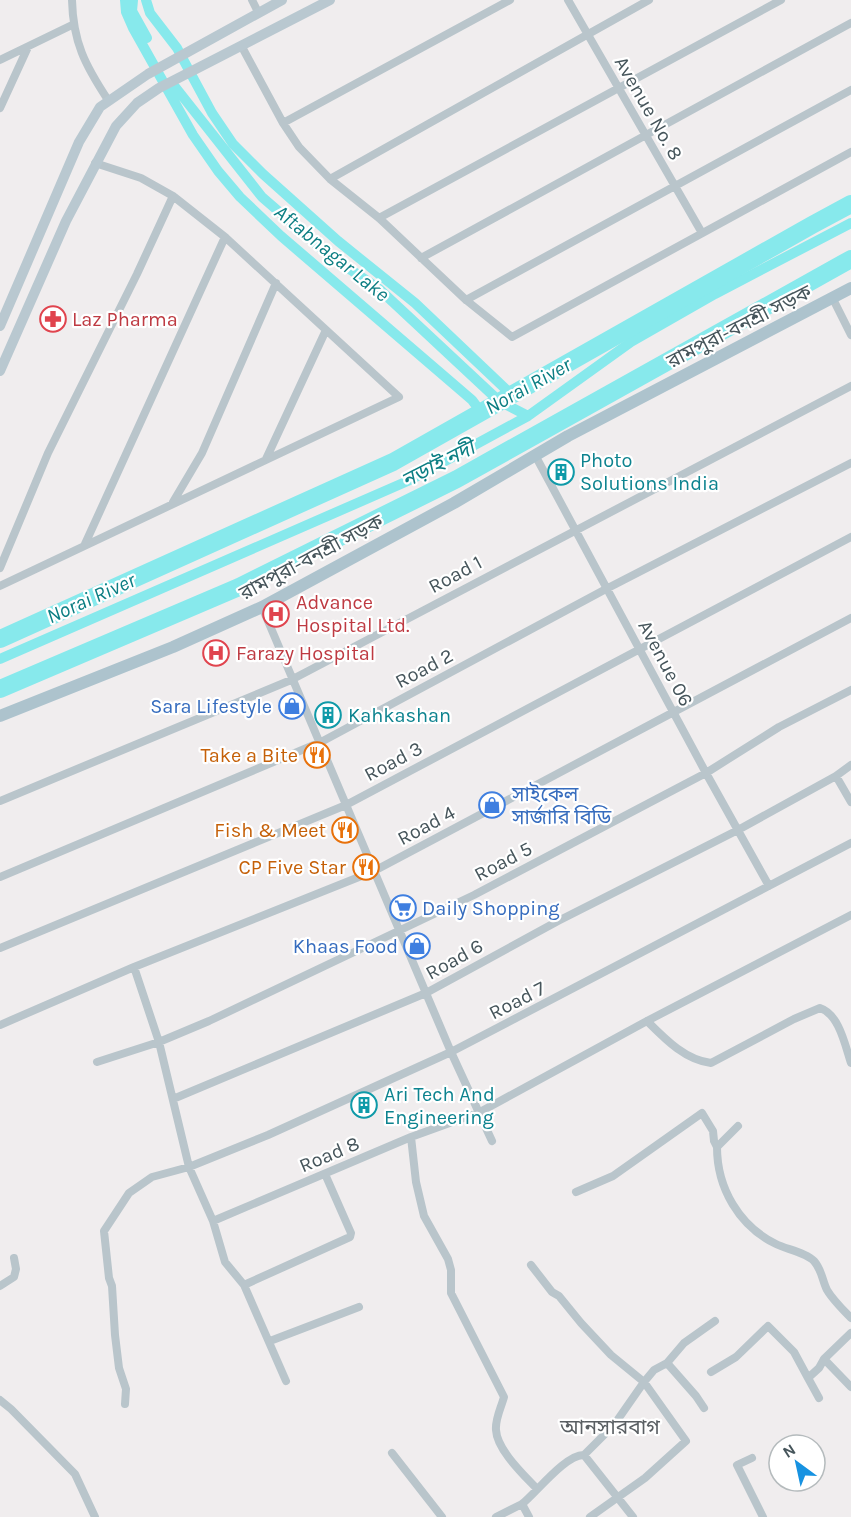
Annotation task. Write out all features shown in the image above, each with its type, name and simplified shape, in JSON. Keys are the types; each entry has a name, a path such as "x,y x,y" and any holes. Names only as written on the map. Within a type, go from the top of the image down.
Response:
{"main road":[{"name":"রামপুরা-বনশ্রী সড়ক","path":"0,716 173,647 262,607 454,503 535,455 851,288"}],"street":[{"path":"72,0 72,25 78,44 93,78 108,100"},
{"path":"252,0 258,12"},
{"path":"0,326 79,142 93,116 108,100 148,74 282,0"},
{"path":"0,371 66,221 95,162 120,120 137,103 159,88 330,0"},
{"path":"283,123 510,0"},
{"name":"Avenue No. 8","path":"568,0 702,233"},
{"path":"330,179 648,0"},
{"path":"379,218 781,0"},
{"path":"421,258 851,23"},
{"path":"0,60 72,25"},
{"path":"242,46 283,123 299,147 330,179 379,218 466,300 512,337 851,152"},
{"path":"0,108 28,47"},
{"path":"466,300 851,90"},
{"path":"0,586 399,397 225,237 173,196 141,178 95,162"},
{"path":"0,568 48,453 173,196"},
{"path":"85,544 225,237"},
{"path":"172,504 202,453 276,283"},
{"path":"832,299 851,335"},
{"path":"266,459 326,330"},
{"name":"Road 1","path":"0,801 291,680 851,386"},
{"name":"Avenue 06","path":"535,455 769,886"},
{"name":"Road 2","path":"0,877 321,742 606,588 850,465"},
{"name":"Road 3","path":"0,948 346,804 851,537"},
{"path":"262,607 291,680 321,742 451,1052 492,1141"},
{"name":"Road 4","path":"0,1025 134,967 374,871 851,618"},
{"name":"Road 5","path":"97,1062 159,1042 209,1021 474,895 706,773 779,727 851,690"},
{"name":"Road 6","path":"172,1099 426,993 558,921 738,830 836,776 851,765"},
{"path":"836,776 851,802"},
{"name":"Road 7","path":"125,1404 126,1389 119,1368 112,1286 109,1278 104,1231 129,1193 152,1177 189,1167 268,1134 451,1052 851,843"},
{"name":"Road 8","path":"215,1221 411,1137 480,1112 647,1021 851,915"},
{"path":"134,967 159,1042 189,1167 215,1221 225,1262 244,1285 286,1381"},
{"path":"647,1021 665,1040 691,1058 711,1063 794,1019 820,1008 826,1010 838,1028 851,1063"},
{"path":"576,1192 613,1176 702,1113 713,1131 722,1184 734,1210 775,1244 811,1258 821,1271 828,1292 851,1318"},
{"path":"717,1147 738,1126"},
{"path":"411,1137 416,1182 424,1216 448,1259 451,1270 451,1293 504,1397 496,1421 497,1439 508,1456 537,1489"},
{"path":"244,1285 350,1237 351,1233 326,1174"},
{"path":"0,1286 14,1277 16,1269 14,1258"},
{"path":"531,1265 552,1292 559,1296 611,1355 644,1382 686,1442 645,1478 590,1517"},
{"path":"270,1341 359,1307"},
{"path":"496,1517 522,1504 569,1461 584,1455 614,1425 654,1370 667,1363 684,1343 715,1321"},
{"path":"711,1372 736,1357 768,1326 794,1352 819,1398"},
{"path":"808,1378 851,1333"},
{"path":"824,1359 851,1387"},
{"path":"667,1363 704,1408"},
{"path":"0,1400 75,1474 95,1517"},
{"path":"392,1453 442,1517"},
{"path":"584,1455 633,1517"},
{"path":"752,1458 737,1465 763,1517"},
{"path":"522,1504 529,1517"}],"waterway":[{"name":"Norai River","path":"125,0 126,12 133,28 193,135 218,171 240,197 281,236 472,400 481,412 512,395 415,303 338,241 233,144 212,113 177,48 150,13 146,0"},
{"name":"Aftabnagar Lake","path":"133,0 132,11 147,38"},
{"name":"Aftabnagar Lake","path":"172,83 262,197 329,255 379,289 499,401 528,416"},
{"name":"Norai River","path":"0,639 393,462 851,204"},
{"name":"নড়াই নদী","path":"0,659 410,480 528,416 631,342 715,294 851,223"},
{"name":"Norai River","path":"0,689 239,587 457,479 851,259"}],"place":[{"name":"Laz Pharma","path":"53,319"},
{"name":"Photo Solutions India","path":"561,472"},
{"name":"Advance Hospital Ltd.","path":"276,614"},
{"name":"Farazy Hospital","path":"216,653"},
{"name":"Sara Lifestyle","path":"292,706"},
{"name":"Kahkashan","path":"328,715"},
{"name":"Take a Bite","path":"317,755"},
{"name":"সাইকেল সার্জারি বিডি","path":"492,805"},
{"name":"Fish & Meet","path":"345,830"},
{"name":"CP Five Star","path":"366,867"},
{"name":"Daily Shopping","path":"403,908"},
{"name":"Khaas Food","path":"417,946"},
{"name":"Ari Tech And Engineering","path":"364,1105"}],"district":[{"name":"আনসারবাগ","path":"610,1427"}]}
